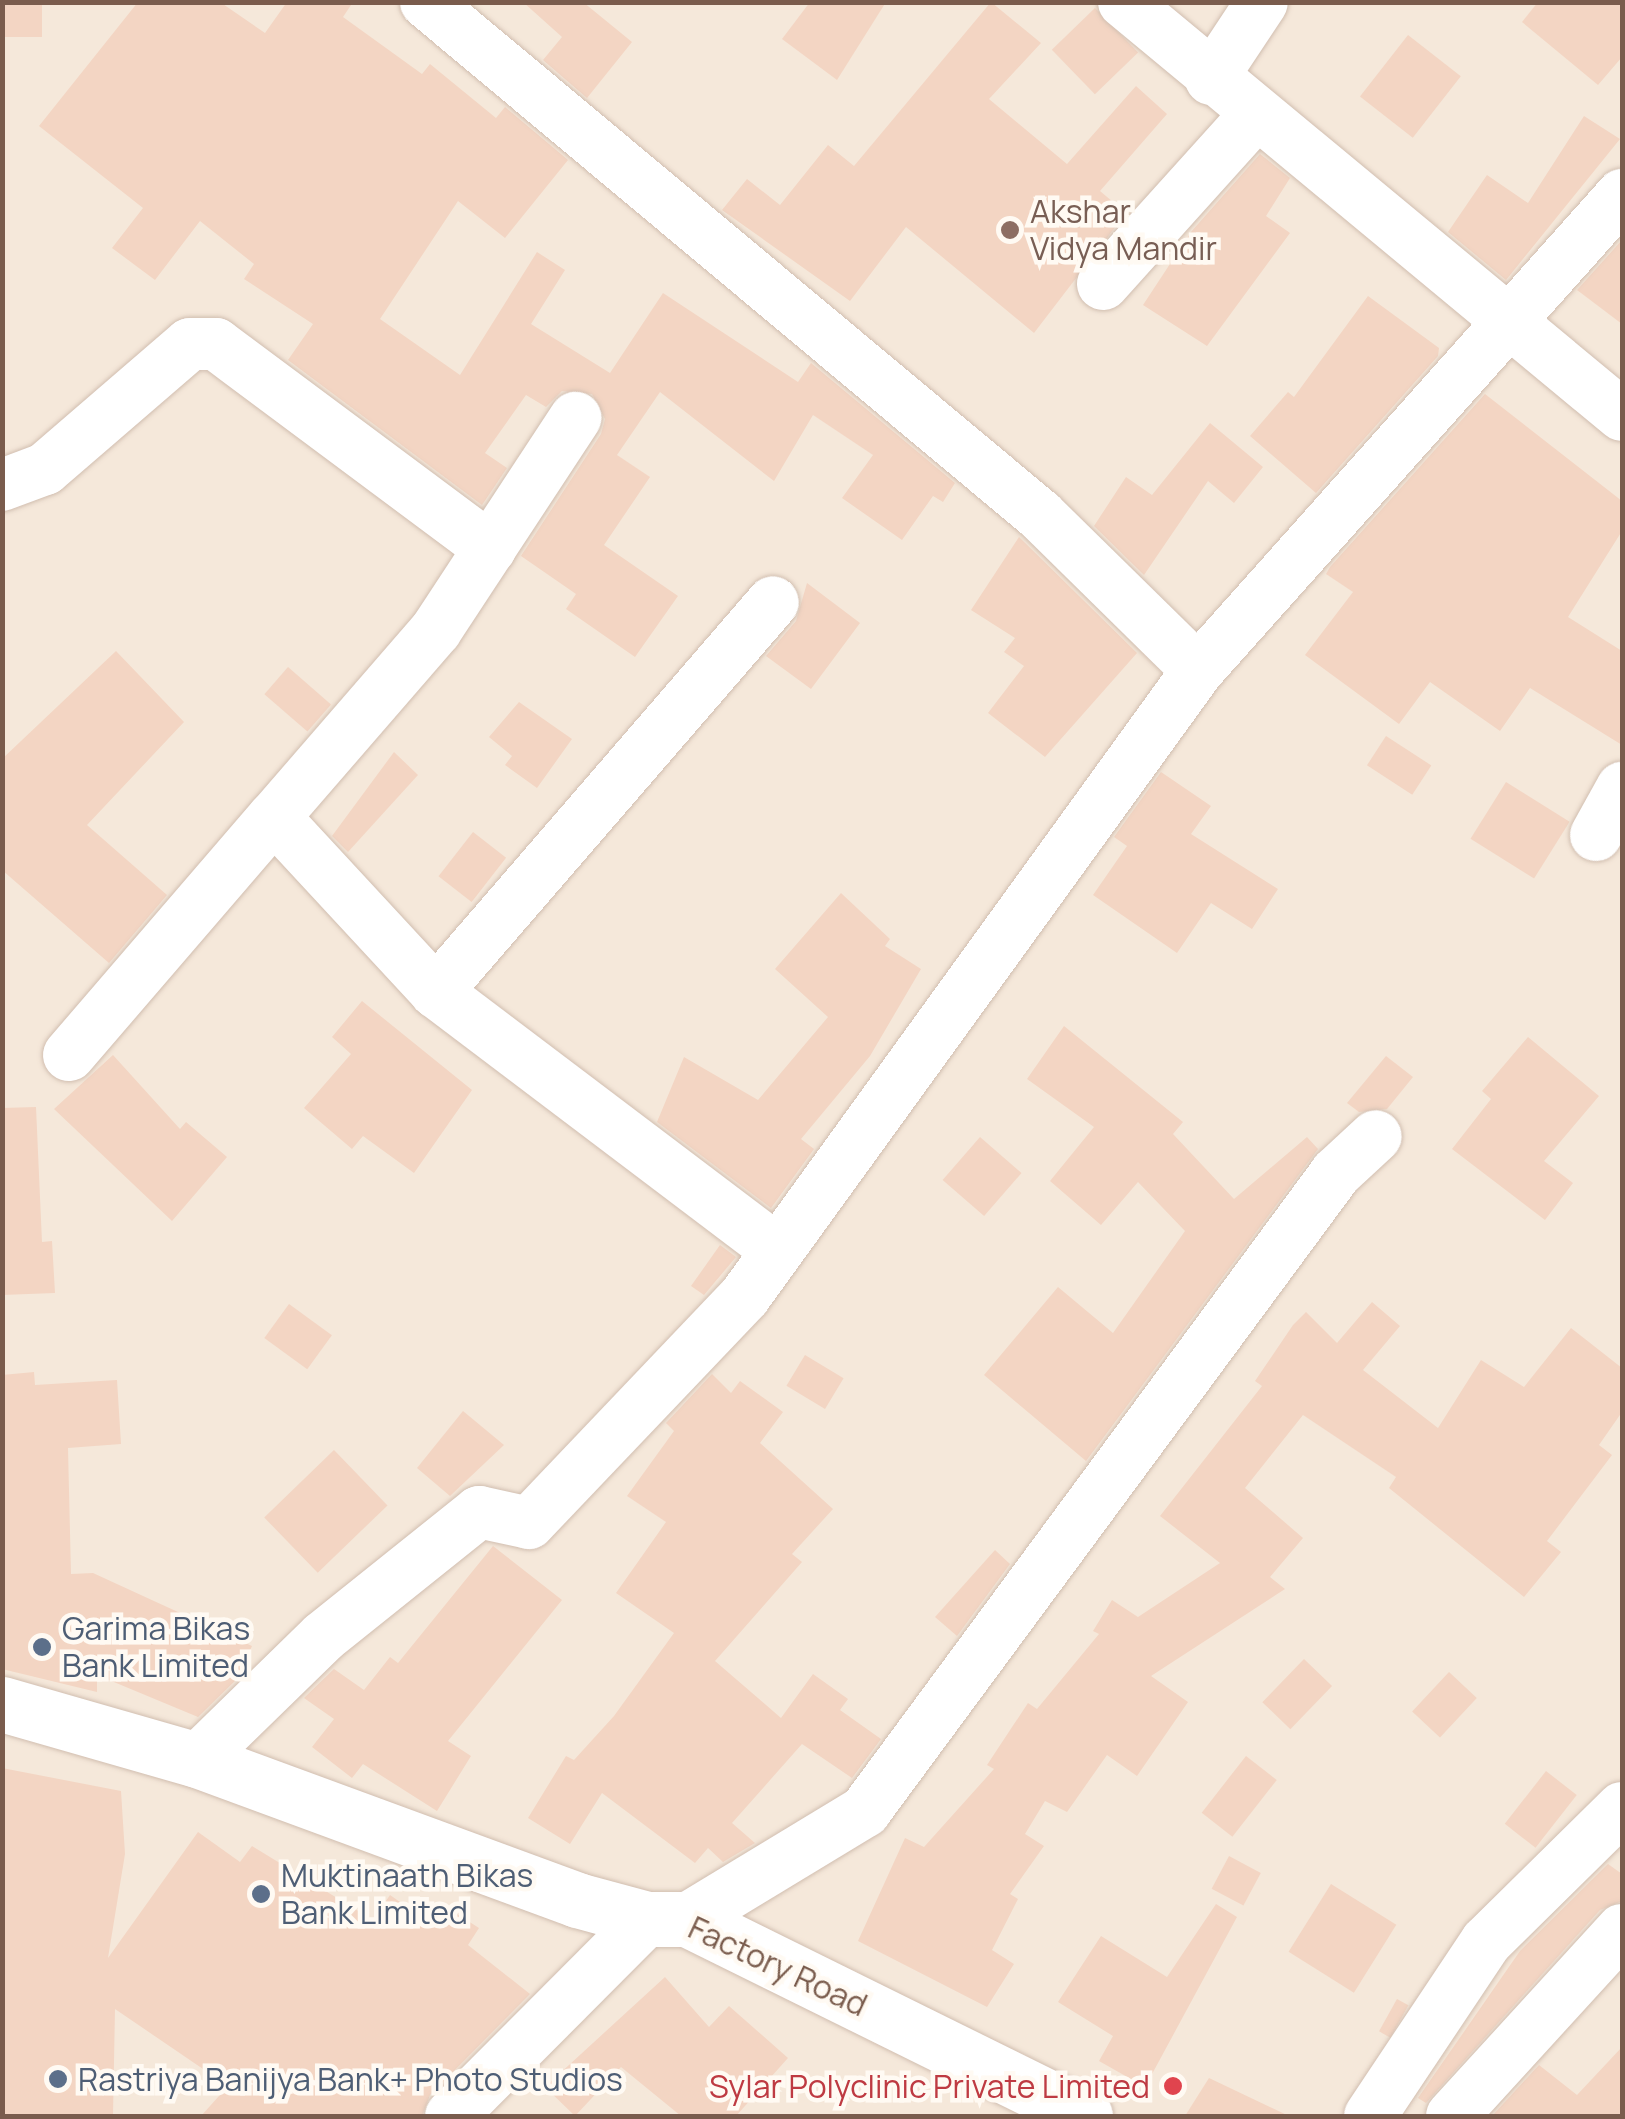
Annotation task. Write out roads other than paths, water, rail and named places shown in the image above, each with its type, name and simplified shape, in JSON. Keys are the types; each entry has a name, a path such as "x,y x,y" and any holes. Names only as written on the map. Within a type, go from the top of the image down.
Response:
{"main road":[{"name":"Factory Road","path":"2,1704 197,1760 667,1919 1086,2116"}],"street":[{"path":"426,2 1040,515 1198,670"},
{"path":"1124,2 1211,79 1622,415"},
{"path":"1211,79 1262,2"},
{"path":"1103,284 1255,115"},
{"path":"197,1760 323,1637 479,1512 529,1523 744,1296 774,1248 1198,670 1512,328 1622,196"},
{"path":"2,485 45,468 190,344 216,344 490,548"},
{"path":"69,1054 436,630 575,418"},
{"path":"436,992 773,602"},
{"path":"1596,835 1622,788"},
{"path":"274,817 436,992 774,1248"},
{"path":"452,2116 667,1919 865,1811 1336,1173 1376,1136"},
{"path":"1370,2116 1486,1942 1622,1808"},
{"path":"1452,2116 1622,1930"}],"place":[{"name":"Akshar Vidya Mandir","path":"1010,230"},
{"name":"Garima Bikas Bank Limited","path":"42,1647"},
{"name":"Muktinaath Bikas Bank Limited","path":"261,1894"},
{"name":"Rastriya Banijya Bank+ Photo Studios","path":"58,2079"},
{"name":"Sylar Polyclinic Private Limited","path":"1173,2086"}]}
